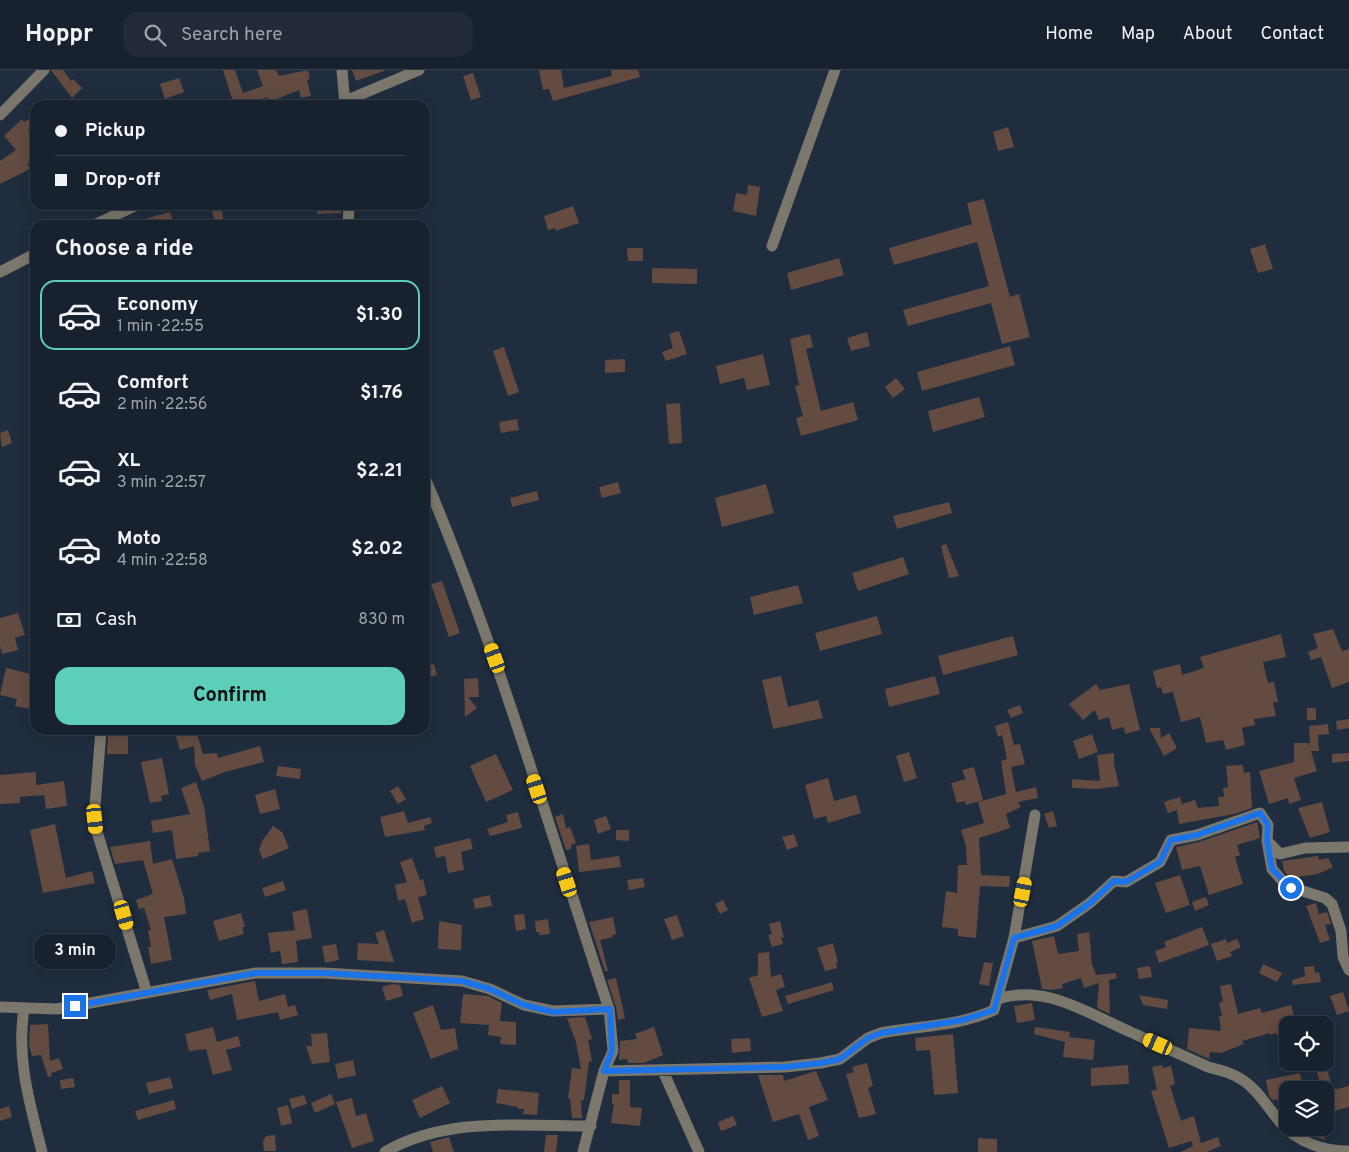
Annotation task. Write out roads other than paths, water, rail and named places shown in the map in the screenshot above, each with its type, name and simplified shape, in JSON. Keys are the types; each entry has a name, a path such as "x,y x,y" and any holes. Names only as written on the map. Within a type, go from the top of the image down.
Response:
{"street":[{"path":"0,115 44,70"},
{"path":"342,70 345,100"},
{"path":"352,100 419,70"},
{"path":"772,246 835,70"},
{"path":"105,220 126,210"},
{"path":"0,272 30,257"},
{"path":"430,490 495,658 610,1009 612,1051 604,1071 584,1152"},
{"path":"101,735 95,806 97,832 147,992"},
{"path":"1014,938 1057,926 1090,903 1114,881 1126,882 1160,862 1171,840 1197,835 1260,813 1268,825 1267,841 1272,869 1287,886 1325,898 1332,904 1340,931 1343,957 1349,970"},
{"path":"604,1071 785,1067 840,1059 868,1038 881,1033 981,1016 994,1010 1014,938 1035,815"},
{"path":"1267,841 1280,854 1305,848 1349,847"},
{"path":"0,1007 57,1009 256,973 324,973 462,981 490,989 524,1005 553,1012 610,1009"},
{"path":"998,999 1017,994 1030,994 1063,1001 1208,1067 1229,1072 1244,1081 1267,1104 1280,1123 1299,1139 1311,1145 1343,1151"},
{"path":"24,1009 20,1034 23,1074 42,1152"},
{"path":"663,1070 699,1152"},
{"path":"385,1152 434,1133 470,1126 591,1126"}]}
